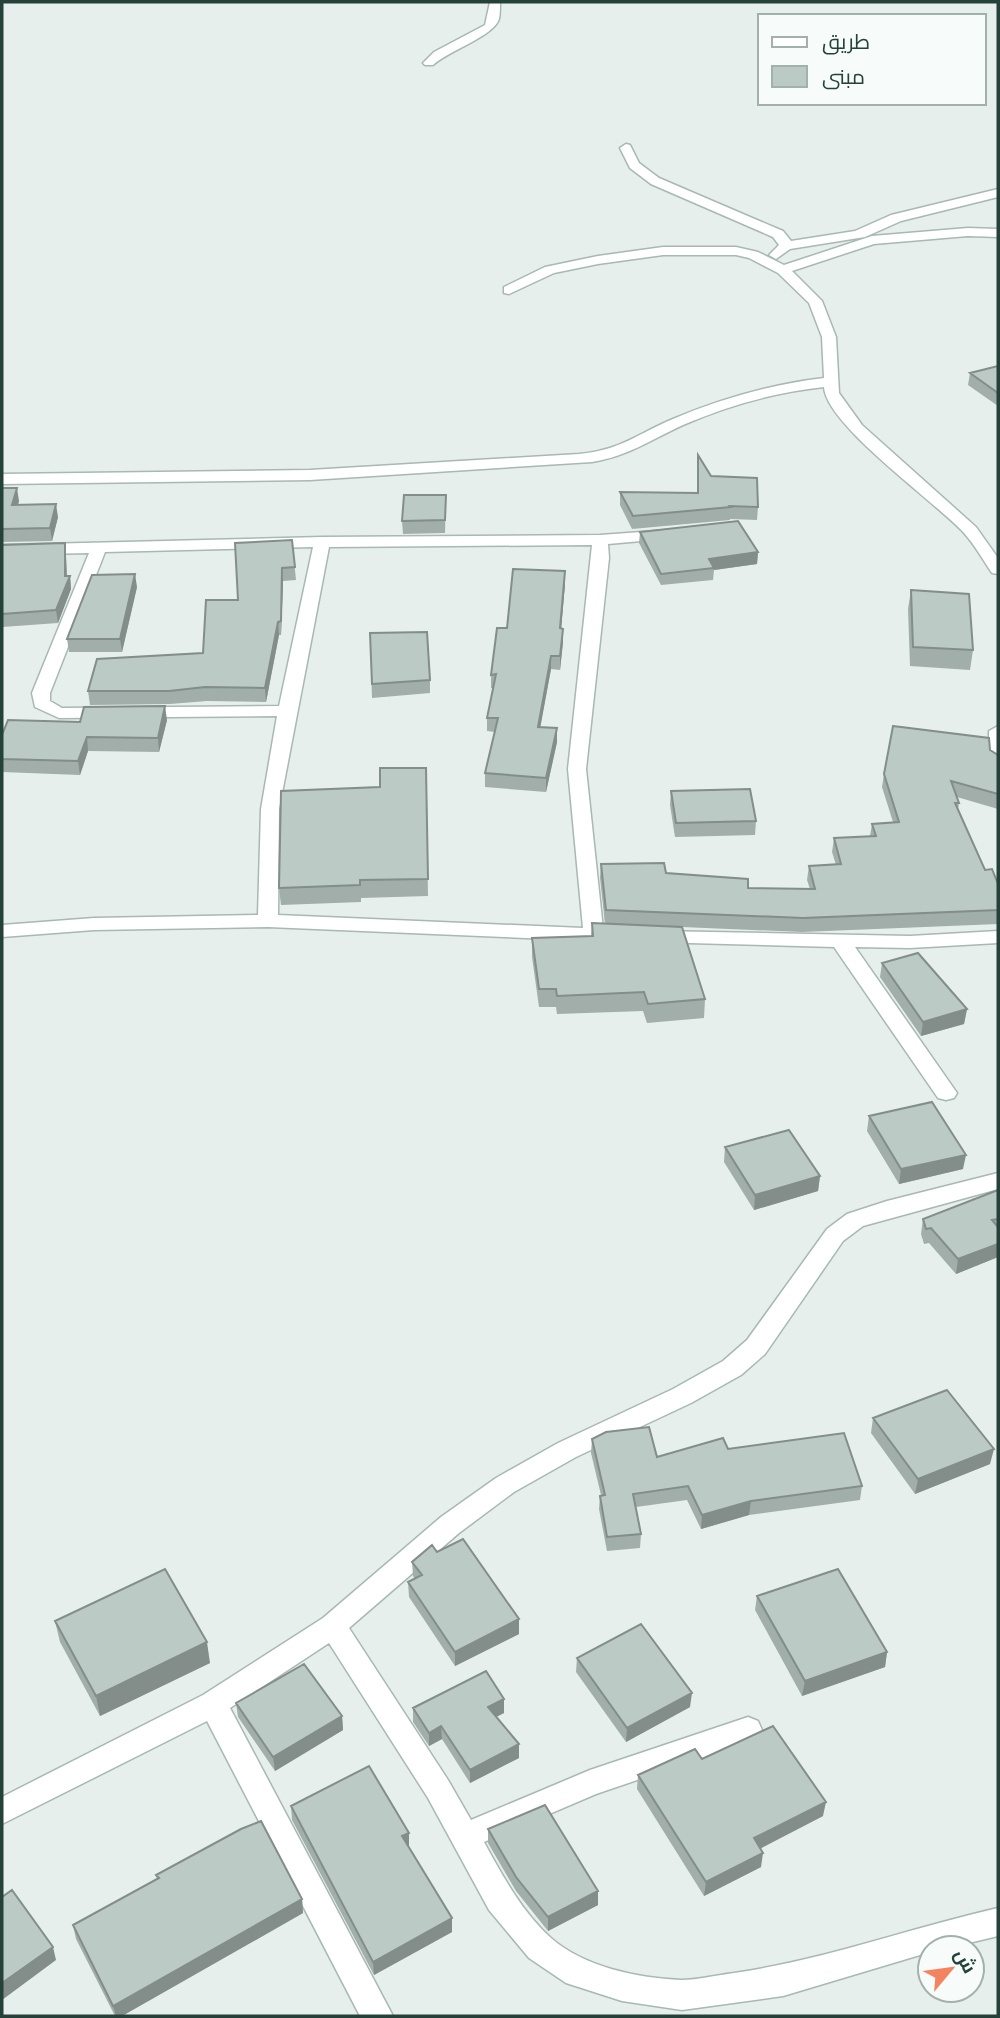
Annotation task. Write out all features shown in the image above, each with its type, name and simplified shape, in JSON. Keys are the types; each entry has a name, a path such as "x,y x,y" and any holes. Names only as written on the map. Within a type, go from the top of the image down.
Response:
{"street":[{"path":"429,63 438,54 489,27 495,2"},
{"path":"626,148 634,165 655,181 778,234 786,246"},
{"path":"766,261 786,246 840,239 903,216 998,193"},
{"path":"783,270 872,240 968,232 998,233"},
{"path":"509,290 543,272 564,266 642,254 736,251 783,270 816,301 830,337 832,393 841,409 857,428 970,530 998,569"},
{"path":"2,479 186,480 426,470 497,462 588,458 624,449 680,421 704,413 801,385 832,382"},
{"path":"2,550 322,542 600,540 685,533"},
{"path":"594,935 577,769 601,558 600,540"},
{"path":"268,921 270,809 322,542"},
{"path":"99,548 41,693 41,703 59,713 287,711"},
{"path":"998,731 998,762"},
{"path":"2,931 94,924 268,921 841,942 910,942 998,937"},
{"path":"841,942 946,1093"},
{"path":"2,1811 213,1704 333,1626 450,1525 505,1485 567,1450 682,1396 732,1368 756,1346 835,1235 855,1220 887,1209 995,1187"},
{"path":"333,1626 438,1788 500,1899 540,1948 577,1972 634,1988 682,1995 783,1981 929,1938 998,1922"},
{"path":"213,1704 377,2016"},
{"path":"465,1836 590,1783 748,1730"}],"building":[{"path":"998,366 998,393 970,373"},
{"path":"698,455 711,476 757,478 758,507 730,506 633,516 620,492 698,493"},
{"path":"2,488 17,488 12,505 56,504 50,528 2,529"},
{"path":"404,495 446,495 445,520 402,521"},
{"path":"738,521 758,552 709,559 714,568 661,574 640,532"},
{"path":"292,540 295,567 282,568 281,621 278,622 265,688 88,691 97,659 203,653 206,600 238,600 235,543"},
{"path":"65,543 65,576 70,576 56,610 2,614 2,545"},
{"path":"513,569 565,571 560,656 551,656 538,727 557,728 546,778 485,773 498,718 487,718 496,674 491,675 497,628 507,628"},
{"path":"135,574 120,639 67,639 92,575"},
{"path":"911,590 969,594 973,650 913,647"},
{"path":"427,632 430,680 372,684 370,633"},
{"path":"165,706 158,738 87,737 78,761 2,759 2,735 8,720 80,722 84,707"},
{"path":"893,726 989,738 990,750 998,755 998,794 951,781 959,803 955,803 985,870 992,869 998,884 998,910 803,918 606,910 601,864 664,863 666,873 748,879 748,888 815,889 809,866 841,864 834,838 876,836 872,824 899,822 884,774"},
{"path":"380,768 426,768 428,879 360,880 360,885 279,888 281,791 380,787"},
{"path":"750,789 756,821 676,823 671,791"},
{"path":"592,923 682,927 705,999 648,1004 644,992 557,996 556,989 539,989 532,938 593,936"},
{"path":"918,953 967,1009 923,1022 882,963"},
{"path":"932,1102 966,1155 901,1169 869,1116"},
{"path":"789,1130 820,1176 755,1195 725,1147"},
{"path":"998,1190 998,1219 992,1220 998,1227 998,1244 958,1259 931,1228 926,1229 923,1219"},
{"path":"947,1390 994,1449 918,1479 873,1418"},
{"path":"649,1427 657,1457 723,1438 728,1449 844,1433 862,1486 751,1501 702,1515 688,1486 633,1494 641,1534 607,1537 600,1496 605,1495 592,1439 606,1432"},
{"path":"463,1539 519,1619 455,1652 408,1582 422,1575 412,1562 432,1545 437,1552"},
{"path":"165,1569 207,1642 96,1696 55,1621"},
{"path":"838,1569 887,1652 805,1681 757,1596"},
{"path":"641,1624 692,1693 627,1728 577,1658"},
{"path":"304,1664 342,1716 273,1757 236,1703"},
{"path":"486,1671 504,1699 488,1707 519,1744 470,1770 441,1726 429,1733 413,1708"},
{"path":"773,1726 826,1802 754,1838 763,1853 706,1882 638,1775 695,1749 702,1759"},
{"path":"369,1766 409,1833 402,1836 452,1918 373,1962 291,1806"},
{"path":"545,1805 598,1891 548,1917 516,1877 488,1829"},
{"path":"261,1821 302,1899 113,2006 73,1925 159,1878 156,1875"},
{"path":"12,1890 53,1947 2,1983 2,1897"}]}
